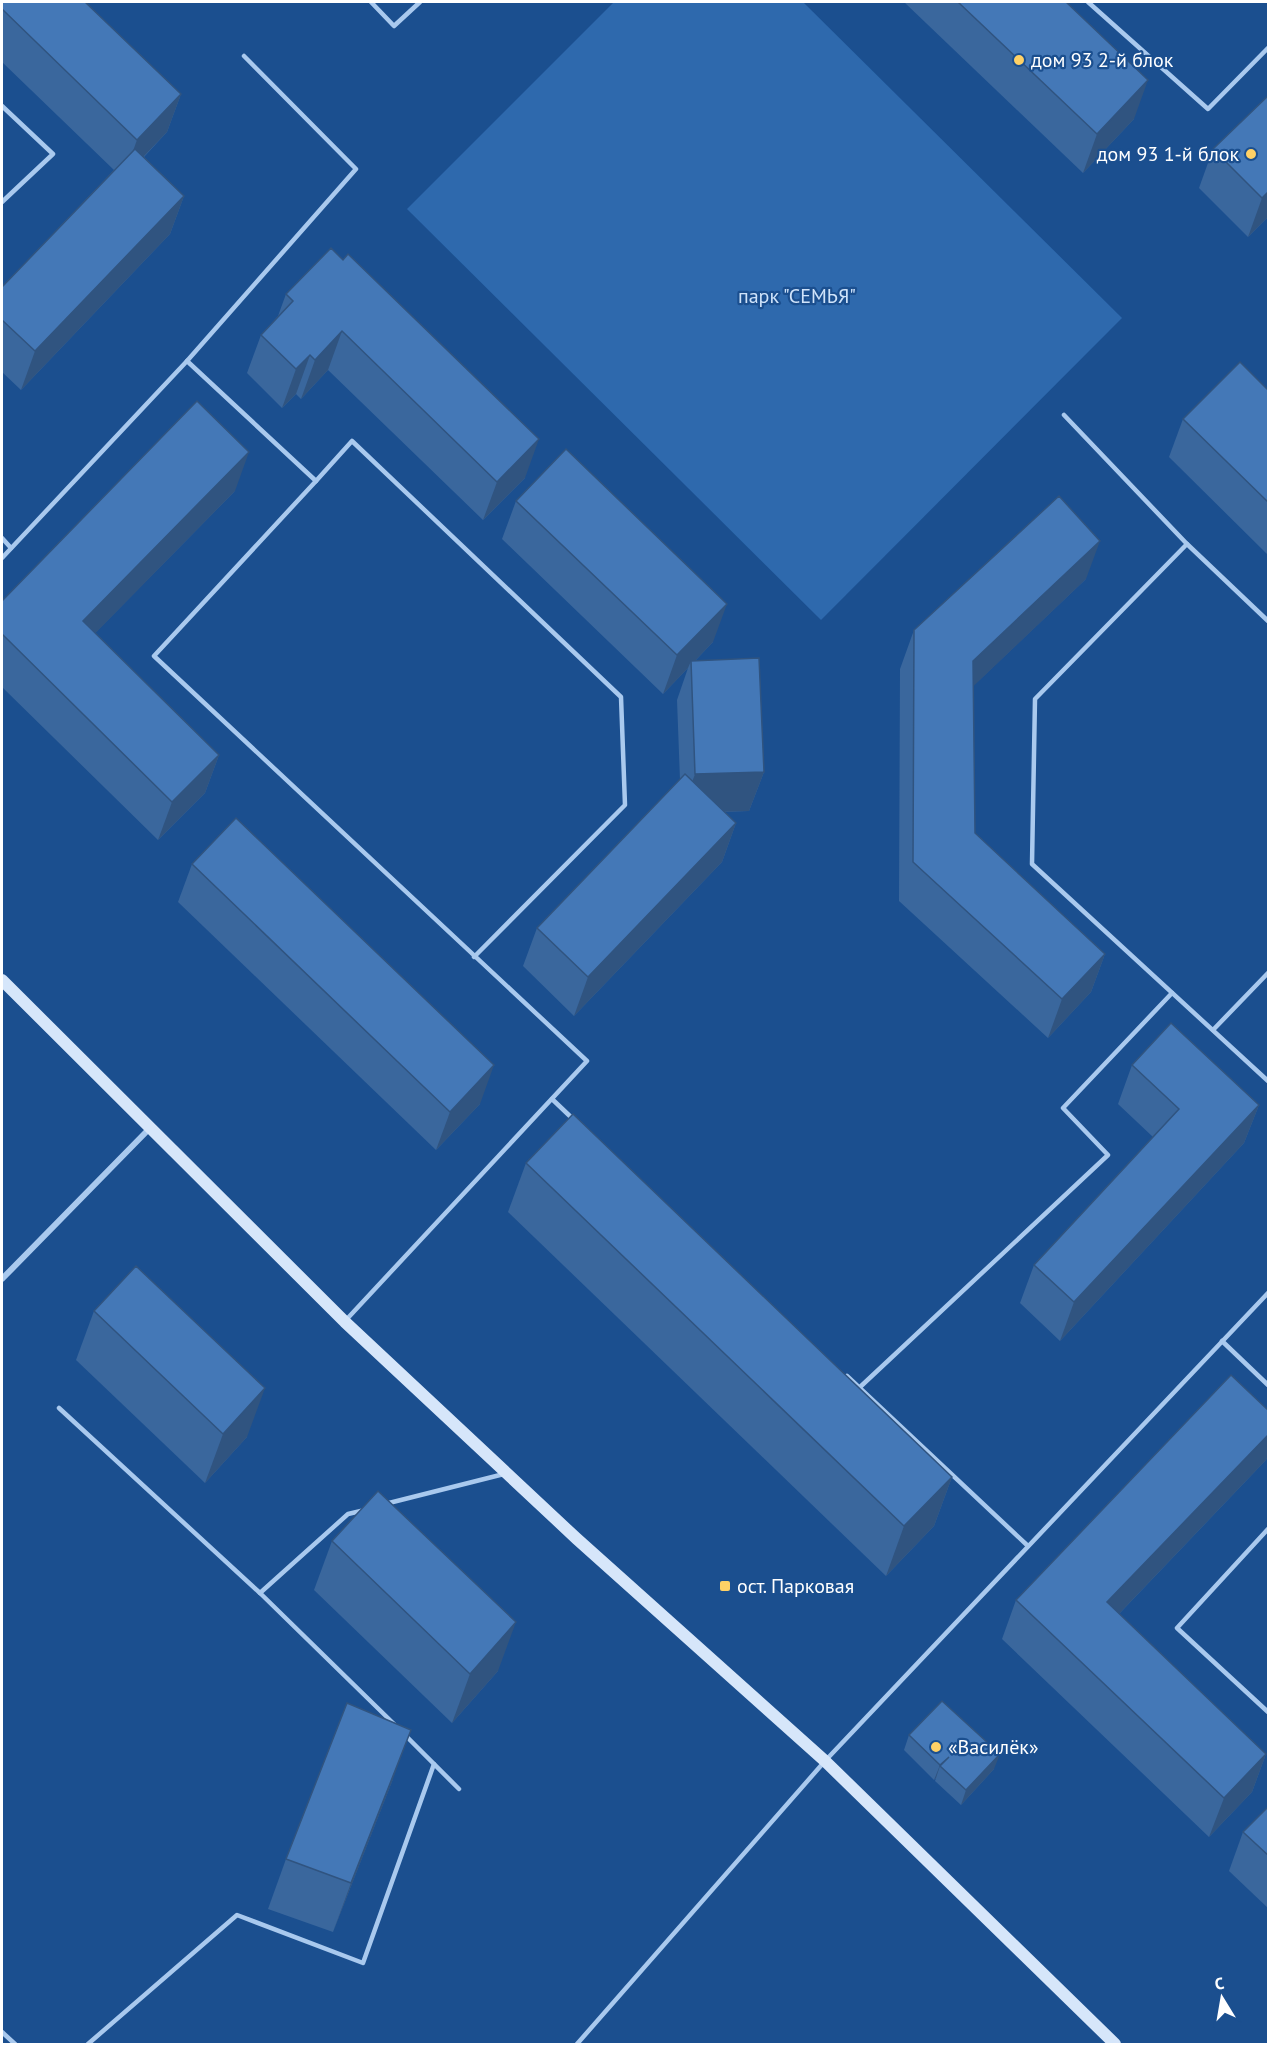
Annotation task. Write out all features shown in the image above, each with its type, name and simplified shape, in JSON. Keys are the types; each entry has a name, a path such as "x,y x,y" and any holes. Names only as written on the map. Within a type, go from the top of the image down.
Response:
{"main road":[{"path":"2,980 345,1322 507,1473 825,1761 1114,2044"}],"street":[{"path":"2,1279 150,1128"}],"lane":[{"path":"371,2 394,26 420,2"},
{"path":"1088,2 1208,109 1269,48"},
{"path":"2,558 187,361 356,169 244,56"},
{"path":"2,106 53,154 2,202"},
{"path":"187,361 316,481"},
{"path":"1064,415 1187,544 1269,621"},
{"path":"345,1322 587,1061 474,957 154,656 352,441 621,697 625,805 474,957"},
{"path":"2,538 11,548"},
{"path":"1187,544 1035,699 1032,864 1269,1081"},
{"path":"1213,1030 1269,973"},
{"path":"859,1388 1108,1155 1063,1108 1172,993"},
{"path":"552,1099 577,1123"},
{"path":"577,2044 825,1761 1269,1293"},
{"path":"1222,1341 1269,1385"},
{"path":"842,1372 1028,1546"},
{"path":"59,1408 260,1593 459,1789"},
{"path":"382,1505 507,1473"},
{"path":"260,1593 348,1514 370,1508"},
{"path":"1269,1529 1177,1628 1269,1712"},
{"path":"88,2044 237,1915 363,1963 434,1764"},
{"path":"2,2032 15,2044"}],"green space":[{"name":"парк \"СЕМЬЯ\"","path":"614,2 803,2 1122,318 821,620 407,209"}],"building":[{"path":"2,2 85,2 181,94 137,140 2,9"},
{"path":"958,2 1066,2 1148,80 1097,134"},
{"path":"1269,95 1269,191 1262,198 1213,149"},
{"path":"135,149 184,196 35,351 2,320 2,287"},
{"path":"331,248 343,260 348,254 539,439 497,482 342,331 315,360 310,355 296,369 261,335 293,301 286,294"},
{"path":"1240,362 1269,391 1269,503 1183,419"},
{"path":"197,401 249,452 83,621 219,755 172,802 2,634 2,601"},
{"path":"566,449 727,604 677,655 516,501"},
{"path":"1059,496 1100,541 973,661 975,833 1105,954 1062,999 913,862 914,630"},
{"path":"759,658 764,772 695,774 691,661"},
{"path":"685,774 736,823 588,977 537,928"},
{"path":"236,818 494,1065 450,1112 192,864"},
{"path":"1171,1023 1259,1105 1074,1302 1034,1265 1179,1109 1132,1065"},
{"path":"573,1114 952,1477 904,1526 526,1163"},
{"path":"136,1266 265,1388 223,1434 94,1311"},
{"path":"1231,1375 1269,1411 1269,1434 1107,1602 1266,1754 1224,1798 1016,1600"},
{"path":"378,1491 516,1622 470,1674 332,1541"},
{"path":"942,1701 1000,1754 966,1790 940,1766 949,1757 940,1765 909,1735"},
{"path":"347,1703 411,1730 351,1883 286,1859"},
{"path":"1269,1806 1269,1856 1243,1832"}],"place":[{"name":"дом 93 2-й блок","path":"1019,60"},
{"name":"дом 93 1-й блок","path":"1251,154"},
{"name":"ост. Парковая","path":"725,1586"},
{"name":"«Василёк»","path":"936,1747"}]}
